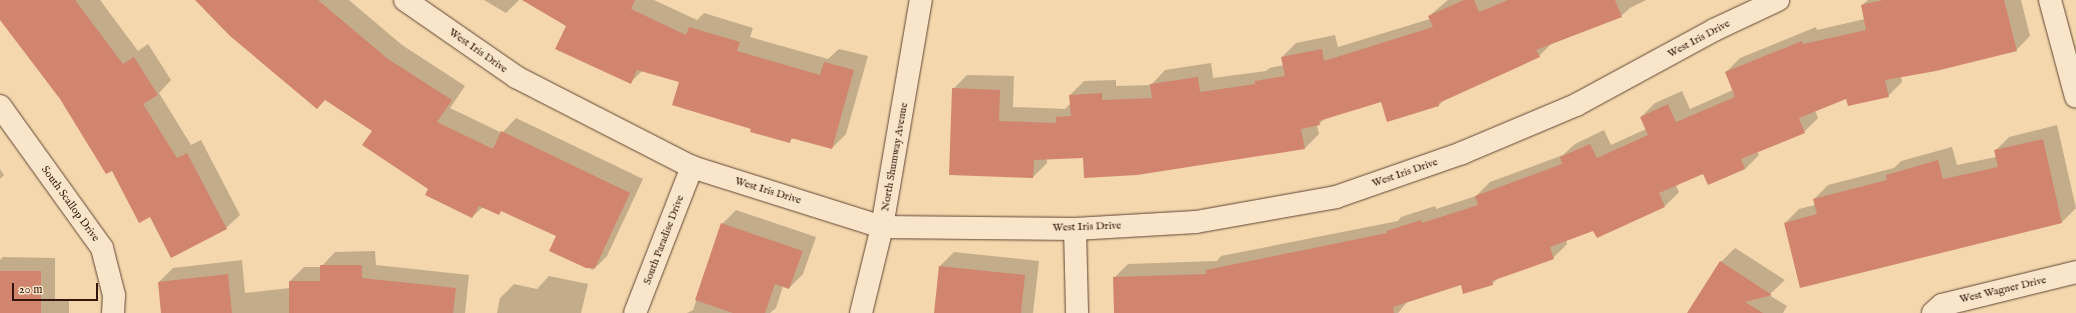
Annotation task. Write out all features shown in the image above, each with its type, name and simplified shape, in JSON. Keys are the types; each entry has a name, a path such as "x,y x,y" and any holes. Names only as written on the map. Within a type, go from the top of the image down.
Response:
{"street":[{"name":"West Iris Drive","path":"405,0 516,77 692,167 882,227 1075,229 1196,222 1336,197 1462,153 1576,105 1714,30 1778,0"},
{"name":"North Shumway Avenue","path":"861,313 882,227 921,0"},
{"path":"2050,0 2076,97"},
{"name":"South Scallop Drive","path":"0,106 102,248 114,295 114,313"},
{"name":"South Paradise Drive","path":"635,313 692,167"},
{"path":"1075,229 1077,313"},
{"name":"West Wagner Drive","path":"1933,313 1942,304 2076,272"}],"building":[{"path":"0,0 75,0 123,64 134,57 158,95 143,104 177,158 187,153 227,229 171,258 150,217 139,223 112,171 106,174 60,99 0,20"},
{"path":"195,0 318,0 388,59 452,100 437,122 493,149 501,131 630,193 595,268 586,268 549,251 556,236 501,211 499,215 479,206 472,218 425,195 428,189 362,145 372,131 325,100 317,109 230,36"},
{"path":"522,0 635,0 631,9 686,35 689,27 740,42 737,51 820,75 824,62 854,70 832,149 791,138 790,143 750,132 751,129 672,105 679,82 637,70 631,84 555,49 566,26"},
{"path":"1464,0 1474,0 1479,12 1508,0 1615,0 1622,17 1536,50 1540,57 1439,103 1439,106 1387,122 1381,102 1319,121 1320,125 1301,129 1305,149 1137,175 1084,178 1083,158 1034,160 1033,178 949,175 952,88 1000,90 999,121 1056,123 1056,117 1071,116 1069,95 1102,93 1102,100 1152,98 1150,84 1198,77 1200,92 1255,84 1255,81 1285,76 1281,57 1322,49 1324,61 1433,27 1428,16"},
{"path":"1883,0 2004,0 2017,51 1936,71 1885,80 1889,97 1848,106 1846,99 1799,118 1805,133 1741,159 1745,169 1708,185 1703,174 1659,193 1665,207 1597,238 1593,231 1550,247 1554,259 1492,281 1493,285 1463,294 1461,285 1393,307 1394,313 1114,313 1113,277 1206,274 1206,270 1387,233 1386,231 1421,220 1422,223 1478,205 1475,196 1562,164 1560,157 1590,144 1597,158 1648,135 1640,117 1668,104 1676,122 1735,97 1725,72 1802,41 1803,44 1866,30 1861,5"},
{"path":"2043,139 2062,223 1800,288 1784,223 1817,214 1813,199 1887,180 1886,175 1938,160 1943,179 1998,167 1994,150"},
{"path":"721,223 803,251 789,289 775,284 765,313 733,313 695,300"},
{"path":"1720,261 1772,295 1745,302 1763,313 1687,313"},
{"path":"320,265 362,265 362,278 456,288 453,313 289,313 289,281 320,281"},
{"path":"939,266 1025,275 1021,313 934,313"},
{"path":"0,271 41,271 41,313 0,313"},
{"path":"228,274 232,313 161,313 158,282"}]}
